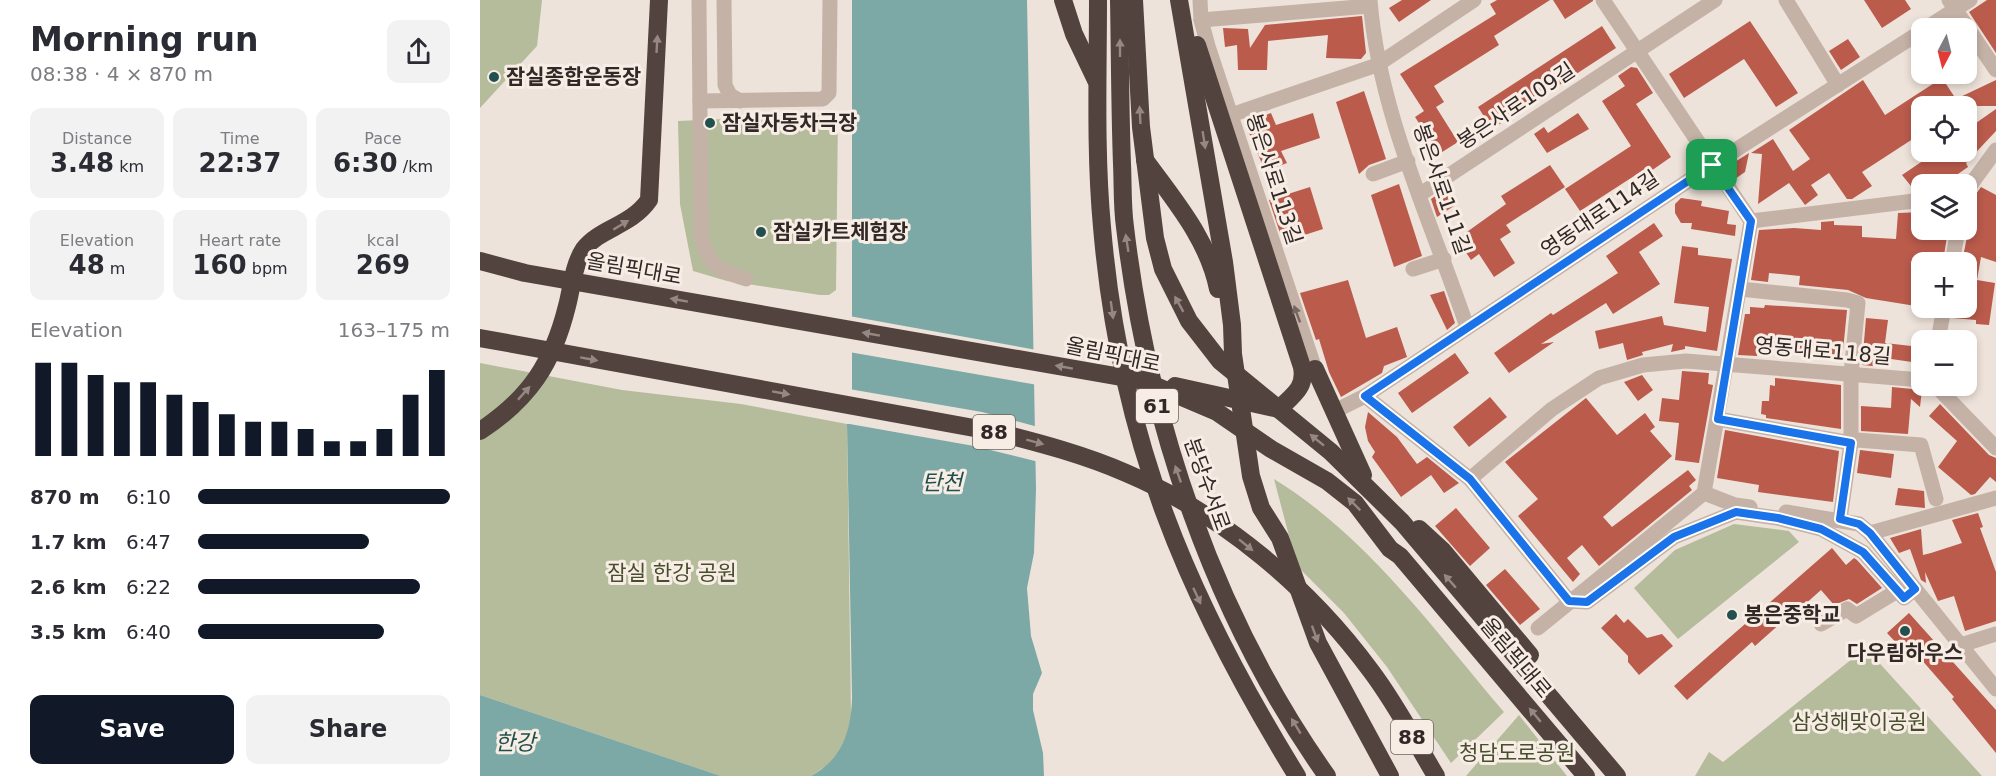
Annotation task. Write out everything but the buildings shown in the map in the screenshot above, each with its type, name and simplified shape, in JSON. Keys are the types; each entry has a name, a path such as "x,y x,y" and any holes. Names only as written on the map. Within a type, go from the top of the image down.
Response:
{"highway":[{"path":"480,431 522,396 544,368 561,329 577,261 586,246 641,212 649,200 659,0"},
{"path":"1064,0 1074,34 1108,104 1171,194 1210,262 1223,326 1233,354"},
{"name":"61","path":"1098,0 1102,228 1114,327 1134,423 1159,506 1194,589 1232,667 1297,776"},
{"name":"분당수서로","path":"1119,0 1124,226 1147,364 1160,417 1195,521 1233,611 1262,668 1327,776"},
{"path":"1134,0 1141,127 1155,238 1163,269 1189,321 1220,361 1331,452 1402,522 1615,772"},
{"path":"1179,0 1224,262 1233,354 1251,476 1261,508 1280,538 1318,643 1356,717 1390,776"},
{"path":"1144,381 1185,387 1280,409 1300,389 1303,382 1302,367 1196,39 1188,0"},
{"name":"올림픽대로","path":"480,261 525,273 1144,381 1217,412 1271,449 1327,481 1355,503 1390,549 1400,556 1586,776"},
{"name":"88","path":"480,338 973,427 1043,444 1127,473 1214,522 1274,567 1343,635 1389,699 1436,776"},
{"path":"1315,369 1400,556"},
{"path":"1366,482 1443,551 1631,776"}],"street":[{"path":"699,0 701,234 705,253 718,270 746,279"},
{"path":"724,0 725,85 730,94 740,101"},
{"path":"700,101 823,99 829,93 830,0"},
{"name":"봉은사로113길","path":"1200,0 1201,20 1315,369"},
{"path":"1231,115 1377,65 1474,0"},
{"path":"1538,628 1704,493 1751,221 1603,0"},
{"name":"봉은사로109길","path":"1419,195 1715,0"},
{"path":"1786,0 1838,85"},
{"path":"1938,18 1953,5 1970,0"},
{"name":"봉은사로111길","path":"1201,20 1370,3 1377,65 1419,195 1467,327"},
{"path":"1953,5 1996,70"},
{"name":"영동대로114길","path":"1333,412 1365,396 1712,165 1911,39"},
{"path":"1977,176 1996,150"},
{"path":"1373,174 1408,161"},
{"path":"1751,221 1911,201"},
{"path":"1413,269 1444,259"},
{"path":"1740,289 1858,303 1851,374 1851,443 1840,519"},
{"name":"영동대로118길","path":"1470,479 1552,409 1599,378 1643,365 1686,361 1726,363 1911,379"},
{"path":"1365,396 1470,479 1569,601 1587,602 1674,537 1736,512 1778,518 1821,529 1863,552 1904,598 1915,589"},
{"path":"1946,396 1996,448"},
{"path":"1718,419 1851,443 1857,440 1921,445 1936,499"},
{"path":"1704,493 1735,505 1840,519 1859,524 1870,533 1996,689"},
{"path":"1870,533 1996,498"},
{"path":"1821,624 1847,609 1856,616 1897,591"},
{"path":"1961,645 1996,634"}],"green space":[{"name":"잠실종합운동장","path":"480,0 542,0 537,46 480,108"},
{"name":"잠실카트체험장","path":"838,114 836,290 829,295 820,295 727,281 693,271 680,204 678,121"},
{"name":"잠실 한강 공원","path":"480,363 622,390 741,404 847,424 851,716 847,736 838,753 826,766 811,776 721,776 480,695"},
{"path":"1274,479 1308,502 1369,556 1425,617 1504,712 1451,763 1387,667 1344,613 1297,566"},
{"path":"1734,524 1789,531 1799,542 1678,639 1634,588 1675,550"},
{"name":"삼성해맞이공원","path":"1857,655 1873,656 1982,776 1695,776 1709,752 1723,762"},
{"name":"청담도로공원","path":"1519,715 1567,776 1466,776"}],"water":[{"name":"탄천","path":"852,0 1027,0 1036,489 1034,553 1027,588 1031,636 1042,673 1033,694 1033,710 1043,753 1044,776 811,776 830,761 843,743 850,722 852,698 847,424 852,424"},
{"name":"한강","path":"480,695 721,776 480,776"}],"pier":[{"path":"849,316 1037,350 1038,385 849,352"},
{"path":"849,389 982,412 1038,427 1039,462 974,446 844,423 849,421"}],"place":[{"name":"잠실종합운동장","path":"494,77"},
{"name":"잠실자동차극장","path":"710,123"},
{"name":"잠실카트체험장","path":"761,232"},
{"name":"봉은중학교","path":"1732,615"},
{"name":"다우림하우스","path":"1905,631"}],"route":[{"path":"1712,165 1751,221 1718,419 1851,443 1840,519 1859,524 1870,533 1915,589 1904,598 1863,552 1821,529 1778,518 1736,512 1674,537 1587,602 1569,601 1470,479 1365,396 1712,165"}]}
